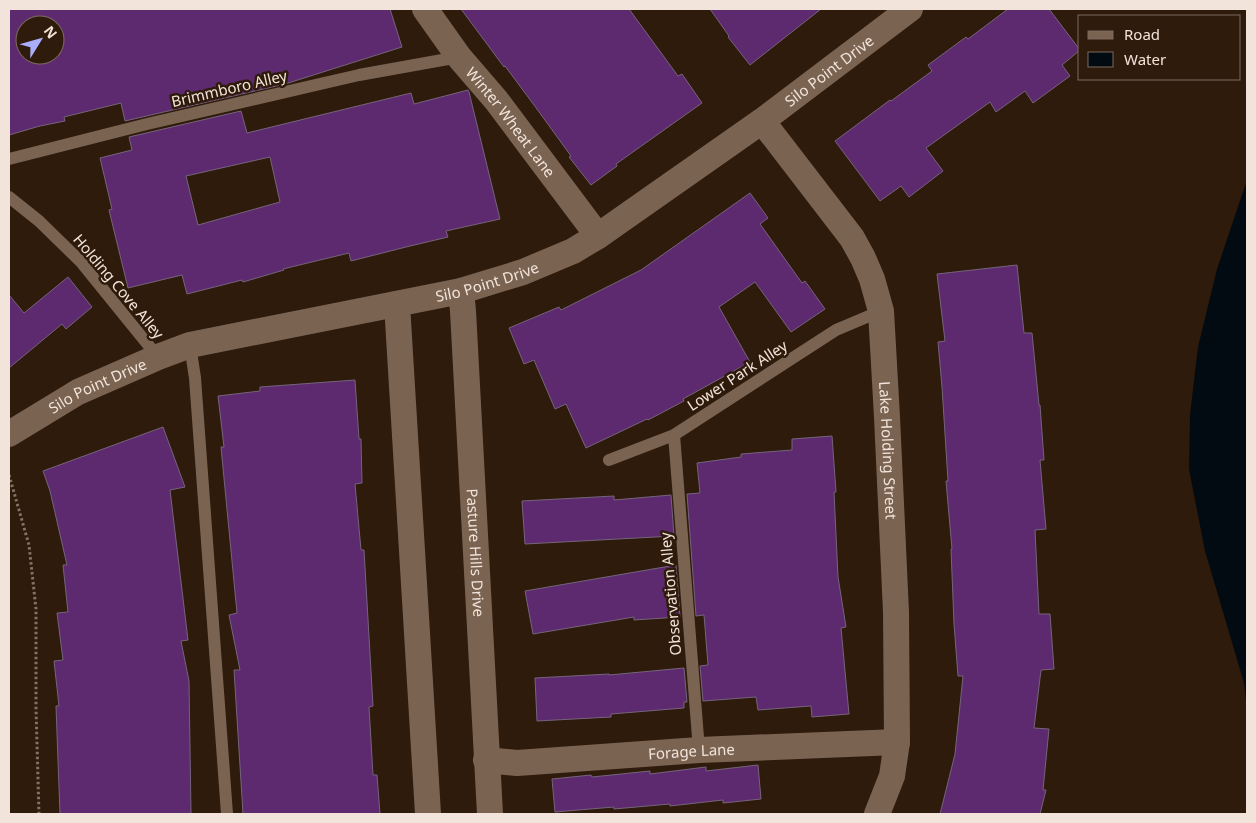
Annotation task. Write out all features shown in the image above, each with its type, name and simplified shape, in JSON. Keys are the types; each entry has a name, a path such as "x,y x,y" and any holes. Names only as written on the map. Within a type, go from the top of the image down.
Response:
{"street":[{"name":"Winter Wheat Lane","path":"425,9 459,57 496,100 598,236"},
{"name":"Silo Point Drive","path":"9,434 78,392 190,345 461,291 523,272 573,251 598,236 762,121 910,9"},
{"name":"Lake Holding Street","path":"762,121 852,238 872,279 881,311 896,612 898,742 892,776 878,814"},
{"name":"Pasture Hills Drive","path":"461,291 490,814"},
{"path":"396,304 428,814"},
{"name":"Forage Lane","path":"486,760 517,763 699,750 898,742"}],"lane":[{"name":"Brimmboro Alley","path":"9,160 147,124 350,77 459,57"},
{"name":"Holding Cove Alley","path":"9,197 39,221 81,262 158,357"},
{"name":"Lower Park Alley","path":"609,460 674,435 836,330 881,311"},
{"path":"190,345 195,378 227,814"},
{"name":"Observation Alley","path":"674,435 699,750"}],"path":[{"path":"9,475 29,545 36,609 39,814"}],"water":[{"path":"1247,180 1247,710 1244,683 1205,551 1189,469 1190,415 1198,347 1217,269"}],"building":[{"path":"9,9 390,9 402,47 285,84 125,121 121,103 64,117 65,121 9,135"},
{"path":"461,9 629,9 678,76 682,74 702,103 616,164 617,166 591,185 569,157 571,156 534,105"},
{"path":"710,9 821,9 750,65 728,37"},
{"path":"1008,9 1049,9 1078,47 1078,52 1062,65 1070,76 1033,103 1025,91 996,112 990,102 926,148 943,171 909,197 901,186 880,201 835,141 932,71 928,65 966,37 968,39"},
{"path":"468,90 500,219 446,231 448,237 351,261 349,253 283,269 243,282 242,280 187,294 182,275 128,288 109,210 112,209 100,158 132,150 129,137 241,111 247,133 411,93 414,104","holes":["270,157 280,202 198,225 186,176"]},
{"path":"750,193 768,218 760,224 802,283 805,281 825,309 791,332 755,282 719,307 750,362 648,420 586,448 566,404 555,409 534,360 524,364 509,328 559,307 561,310 641,270"},
{"path":"1017,265 1024,333 1032,333 1044,460 1040,460 1046,529 1035,530 1039,614 1050,614 1054,669 1041,670 1034,728 1049,729 1043,790 1046,790 1040,814 940,814 955,754 963,676 958,676 954,624 952,549 938,342 945,341 937,274"},
{"path":"68,277 92,307 66,329 62,324 9,368 9,295 24,313"},
{"path":"355,380 359,439 361,439 362,483 355,484 361,550 364,550 373,706 369,707 373,775 377,775 380,814 243,814 234,670 240,670 229,615 237,613 221,447 224,447 218,396 260,391 260,387"},
{"path":"163,427 185,487 170,490 188,640 181,641 189,681 191,814 60,814 56,706 59,706 54,661 63,660 57,613 68,612 63,565 67,565 50,491 43,471"},
{"path":"832,436 836,492 834,492 838,577 846,627 841,628 849,714 812,717 811,706 758,710 756,697 703,701 700,666 708,665 704,615 696,616 687,494 700,493 697,463 741,457 741,454 792,450 792,439"},
{"path":"671,495 674,536 525,544 522,501 614,496 614,500"},
{"path":"676,565 680,617 634,620 634,617 533,634 525,591"},
{"path":"684,668 687,702 684,702 684,708 611,714 611,717 537,721 535,678 609,675"},
{"path":"758,765 761,799 723,803 723,800 670,806 670,804 555,812 552,779 650,771 650,774 706,767 706,771"}]}
